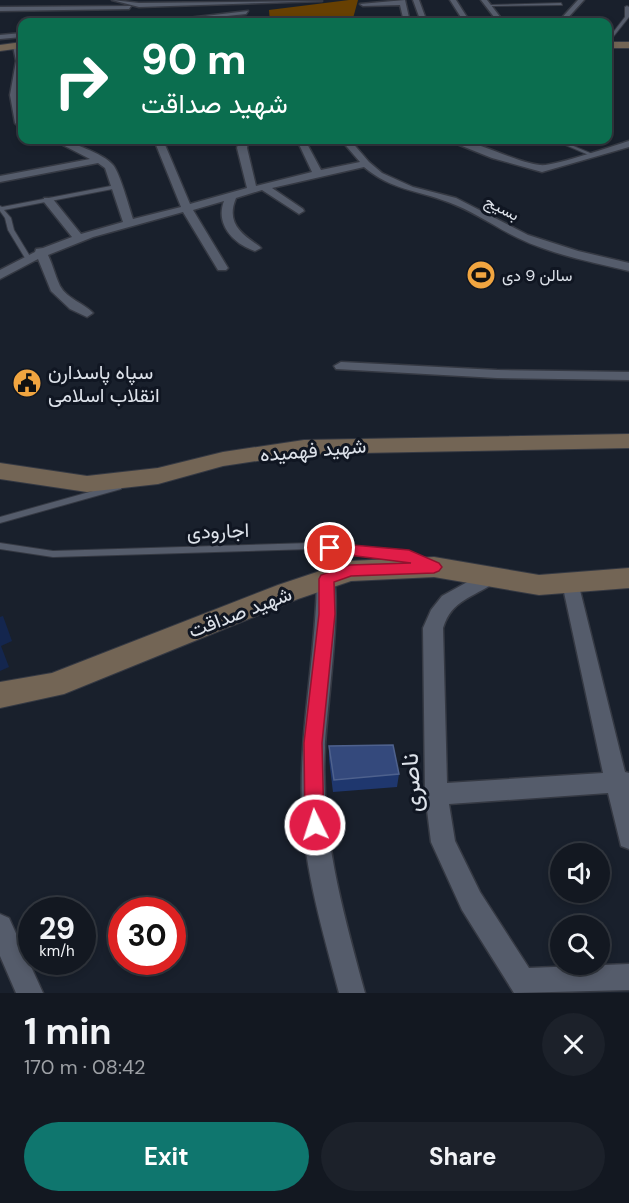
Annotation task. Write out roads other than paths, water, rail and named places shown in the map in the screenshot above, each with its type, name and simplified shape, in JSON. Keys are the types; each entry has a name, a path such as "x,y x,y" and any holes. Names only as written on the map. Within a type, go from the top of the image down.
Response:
{"street":[{"path":"115,0 139,5"},
{"path":"0,9 98,9 139,5 323,0"},
{"path":"194,18 323,0"},
{"path":"416,0 422,18"},
{"path":"453,0 464,18"},
{"path":"484,0 498,18"},
{"path":"565,18 581,0"},
{"path":"363,4 402,1 406,18"},
{"path":"236,4 242,18"},
{"path":"0,33 18,34"},
{"path":"0,38 18,42"},
{"path":"0,48 18,42"},
{"path":"612,43 629,45"},
{"path":"18,72 14,95 18,117"},
{"path":"66,144 109,166 129,223"},
{"path":"160,144 187,208 222,268"},
{"path":"242,144 242,148 258,188 299,212"},
{"path":"303,144 317,173"},
{"name":"بسیج","path":"349,144 366,164 379,175 409,189 452,201 524,237 574,254 629,267"},
{"path":"463,144 542,169 629,144"},
{"path":"0,179 101,160"},
{"path":"0,274 40,251 78,238 258,188 317,173 366,164"},
{"path":"232,195 225,208 229,228 255,248"},
{"path":"48,200 78,238"},
{"path":"40,251 50,270 55,288 74,306 87,313"},
{"path":"341,366 496,374 629,376"},
{"name":"شهید فهمیده","path":"0,471 87,484 158,476 223,459 304,447 629,441"},
{"name":"شهید صداقت","path":"0,695 54,685 350,571 434,567 539,585 629,578"},
{"name":"ناصری","path":"489,577 478,586 442,603 433,628 436,794 443,842 471,901 525,987"},
{"path":"326,579 327,614 313,743 313,806 319,865 352,993"},
{"path":"571,583 624,782 629,838"},
{"path":"436,794 624,782"},
{"path":"0,927 30,993"},
{"path":"525,987 629,977"}],"lane":[{"path":"490,6 561,4"},
{"path":"612,38 627,17 627,7"},
{"path":"566,144 593,155"},
{"path":"0,209 116,187"},
{"path":"0,209 8,218 11,230 28,258"},
{"path":"0,520 158,476"},
{"name":"اجارودی","path":"0,546 53,554 311,546 409,555 434,567"}],"place":[{"name":"سالن 9 دی","path":"481,275"},
{"name":"سپاه پاسدارن انقلاب اسلامی","path":"27,383"}]}
